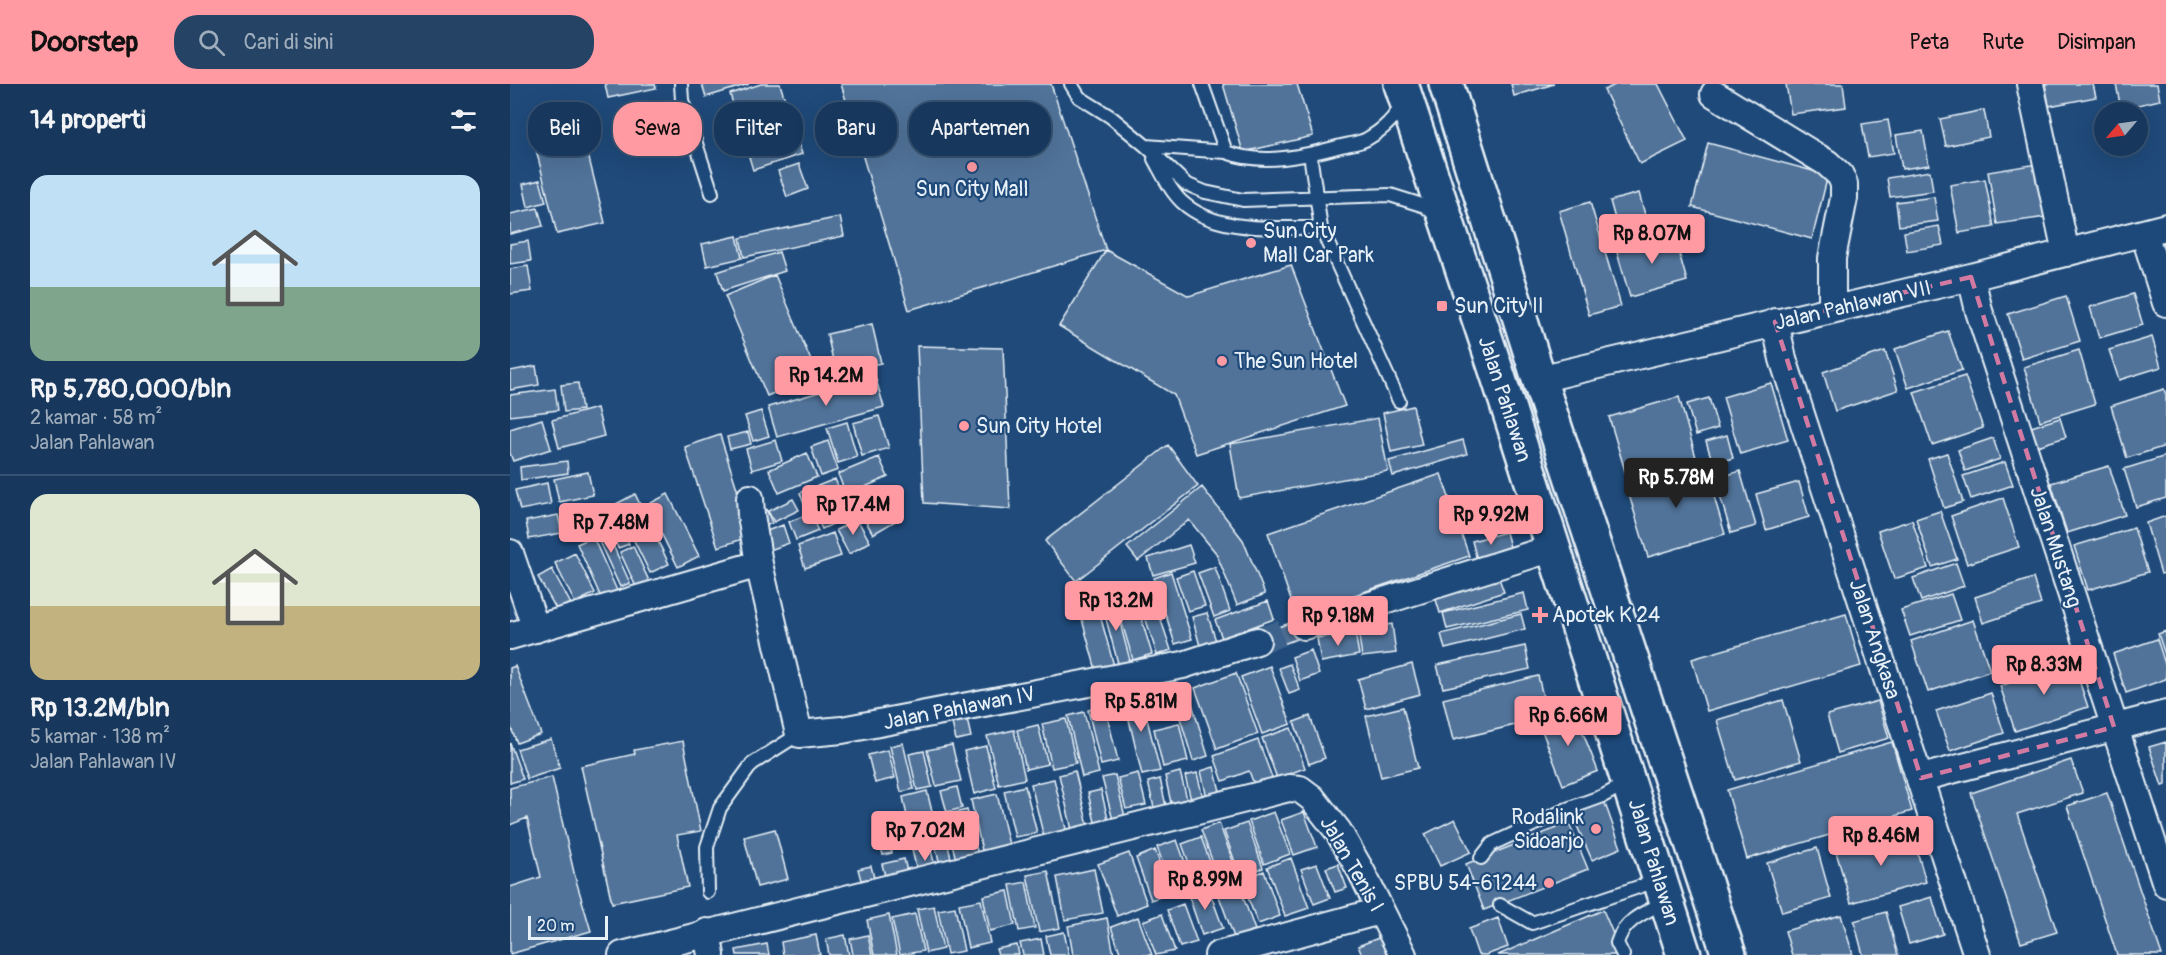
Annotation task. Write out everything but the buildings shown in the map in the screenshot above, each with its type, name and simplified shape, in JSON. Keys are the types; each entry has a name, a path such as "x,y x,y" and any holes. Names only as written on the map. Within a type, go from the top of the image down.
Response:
{"main road":[{"name":"Jalan Pahlawan","path":"1446,84 1539,379 1729,955"},
{"name":"Jalan Pahlawan","path":"1406,104 1434,182 1630,782 1684,955"},
{"path":"1406,104 1455,116"},
{"path":"1434,182 1473,171"}],"street":[{"path":"2030,84 2066,253"},
{"path":"1714,94 1827,163 1844,184 1844,198 1832,258 1832,310"},
{"path":"2155,230 2166,303"},
{"name":"Jalan Pahlawan VII","path":"1539,379 1971,278 2155,230"},
{"name":"Jalan Mustang","path":"1971,278 1979,311 2166,884"},
{"name":"Jalan Angkasa","path":"1775,322 1787,370 1977,955"},
{"path":"750,498 759,564 799,734"},
{"path":"1304,626 1553,548"},
{"path":"510,552 536,629"},
{"path":"510,636 759,564"},
{"name":"Jalan Pahlawan IV","path":"799,734 842,730 1183,665 1257,641"},
{"path":"1921,778 2166,714"},
{"name":"Jalan Tenis I","path":"709,944 1289,788 1300,789 1312,798 1338,831 1403,955"},
{"path":"1218,955 1380,911"},
{"path":"622,955 709,944"}],"lane":[{"path":"681,84 682,100 712,193"},
{"path":"1071,84 1079,97 1111,117 1186,184 1205,192 1243,200 1390,195 1425,206 1449,228"},
{"path":"1202,84 1226,152"},
{"path":"1146,146 1226,152 1235,156 1266,159 1310,154 1366,140 1393,121 1406,104"},
{"path":"1146,146 1181,201 1202,215 1225,223 1249,226 1322,228"},
{"path":"1310,154 1315,199 1322,228 1399,401"},
{"path":"708,892 707,847 720,808 752,765 799,734"},
{"path":"1481,858 1492,844 1630,782"},
{"path":"1500,905 1532,923 1663,891"},
{"path":"1623,955 1617,943 1620,932 1663,891"}],"highlighted area":[{"path":"1971,277 2114,727 1921,778 1775,322"}],"tunnel":[{"path":"1257,641 1304,626"}],"place":[{"name":"Sun City Mall","path":"972,167"},
{"name":"Sun City Mall Car Park","path":"1251,243"},
{"name":"Sun City II","path":"1442,306"},
{"name":"The Sun Hotel","path":"1222,361"},
{"name":"Sun City Hotel","path":"964,426"},
{"name":"Apotek K 24","path":"1540,615"},
{"name":"Rodalink Sidoarjo","path":"1596,829"},
{"name":"SPBU 54-61244","path":"1549,883"}]}
